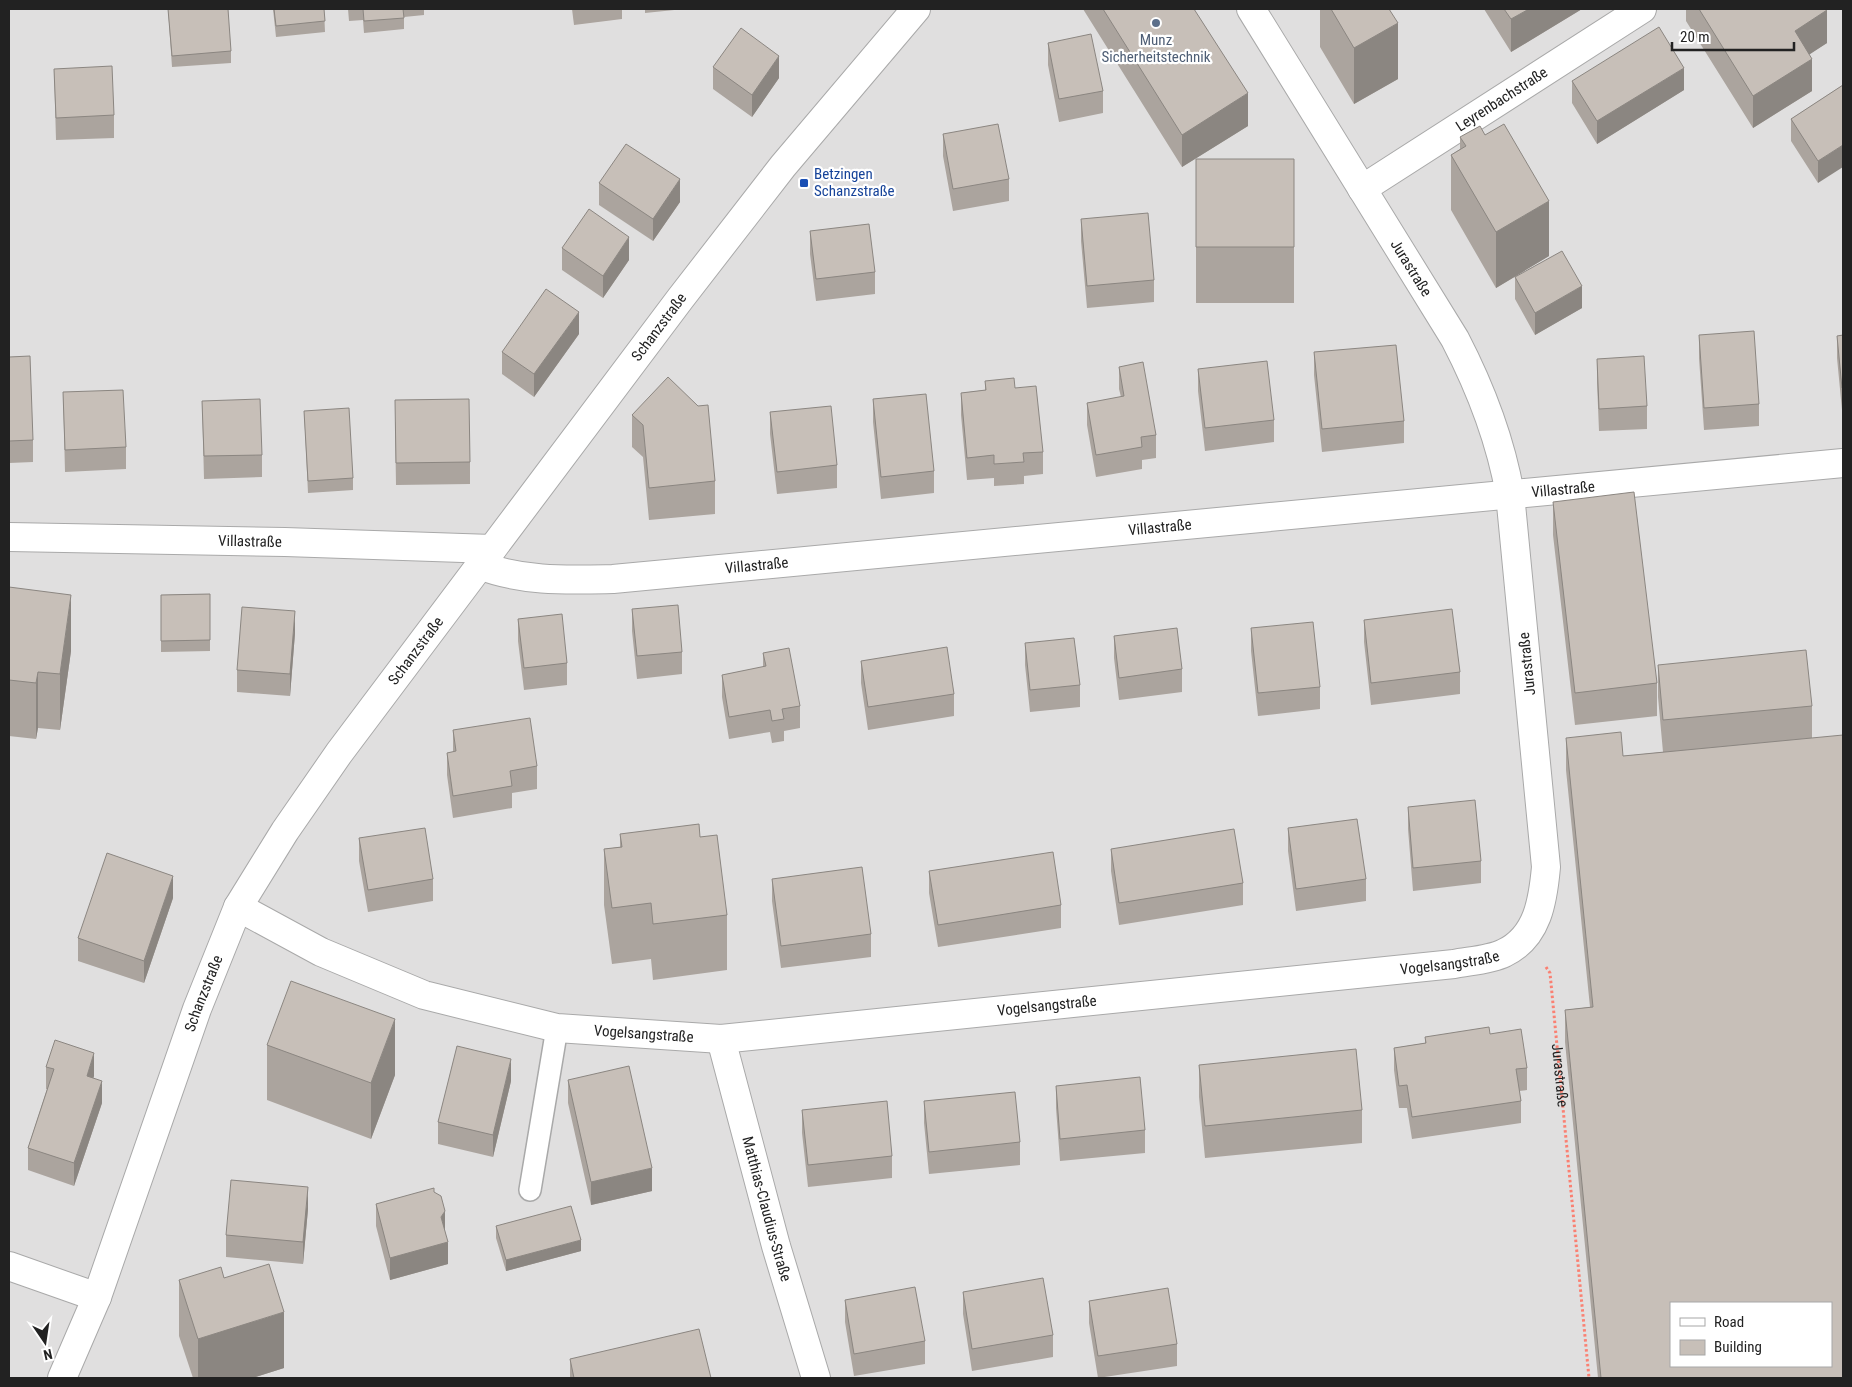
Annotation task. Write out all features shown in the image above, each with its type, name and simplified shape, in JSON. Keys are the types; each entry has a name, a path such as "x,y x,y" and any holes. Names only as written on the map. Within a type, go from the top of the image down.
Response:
{"street":[{"name":"Schanzstraße","path":"62,1378 97,1297 193,1018 238,907 285,832 339,753 743,216 916,9"},
{"name":"Jurastraße","path":"1251,9 1455,339 1476,378 1502,452 1510,494 1546,867 1543,902 1529,933"},
{"name":"Leyrenbachstraße","path":"1362,189 1642,9"},
{"name":"Villastraße","path":"9,537 285,542 486,557 502,574 534,579 552,581 613,579 1843,463"},
{"name":"Vogelsangstraße","path":"238,907 321,952 424,994 557,1028 721,1038 1454,964 1504,953 1529,933"},
{"name":"Matthias-Claudius-Straße","path":"721,1038 776,1246 816,1378"},
{"path":"9,1266 97,1297"}],"lane":[{"path":"530,1190 557,1028"}],"path":[{"name":"Jurastraße","path":"1529,933 1550,974 1589,1378"}],"shaded area":[{"path":"9,9 1843,9 1843,1378 9,1378"}],"building":[{"path":"168,9 228,9 231,51 172,56"},
{"path":"274,9 324,9 325,21 276,26"},
{"path":"363,9 403,9 404,18 364,21"},
{"path":"1103,9 1194,9 1248,93 1182,135"},
{"path":"1331,9 1389,9 1398,23 1354,48"},
{"path":"1504,9 1529,9 1511,19"},
{"path":"1699,9 1827,10 1795,31 1812,59 1753,96"},
{"path":"1659,27 1684,68 1597,121 1572,81"},
{"path":"741,28 779,56 752,95 713,67"},
{"path":"1091,34 1103,91 1059,99 1048,43"},
{"path":"112,66 114,115 56,118 54,69"},
{"path":"1843,85 1843,145 1818,161 1791,119"},
{"path":"998,124 1009,179 953,189 943,134"},
{"path":"1504,124 1549,201 1496,232 1451,155 1466,146 1460,137 1480,126 1485,135"},
{"path":"626,144 680,179 653,219 599,183"},
{"path":"1196,159 1294,159 1294,247 1196,247"},
{"path":"589,209 629,237 603,276 562,248"},
{"path":"1148,213 1154,280 1087,286 1081,219"},
{"path":"869,224 875,272 816,279 810,231"},
{"path":"1562,251 1582,286 1535,313 1515,277"},
{"path":"546,289 579,312 534,374 502,352"},
{"path":"1754,331 1759,404 1704,408 1699,335"},
{"path":"1843,335 1843,388 1842,388 1837,336"},
{"path":"1396,345 1404,421 1322,429 1314,352"},
{"path":"30,356 33,440 9,441 9,357"},
{"path":"1644,356 1647,406 1599,409 1597,359"},
{"path":"1267,361 1274,420 1205,428 1198,369"},
{"path":"1143,362 1156,435 1141,437 1142,447 1096,455 1087,403 1124,396 1119,367"},
{"path":"668,377 698,406 708,405 715,481 649,488 643,425 632,415"},
{"path":"1014,378 1015,388 1036,386 1043,452 1023,453 1024,462 994,464 994,455 967,458 961,393 986,390 985,381"},
{"path":"123,390 126,447 65,450 63,392"},
{"path":"926,394 934,471 881,477 873,399"},
{"path":"260,399 262,455 204,456 202,401"},
{"path":"469,399 470,462 396,463 395,400"},
{"path":"831,406 837,465 777,472 770,412"},
{"path":"349,408 353,478 308,481 304,411"},
{"path":"1634,492 1657,683 1575,693 1553,502"},
{"path":"9,587 71,595 60,674 38,672 36,683 9,680"},
{"path":"210,594 210,640 161,641 161,595"},
{"path":"678,605 682,652 637,656 632,609"},
{"path":"242,607 295,611 290,674 237,670"},
{"path":"1452,609 1460,672 1371,683 1364,620"},
{"path":"562,614 567,663 524,668 518,619"},
{"path":"1313,622 1320,687 1258,693 1251,628"},
{"path":"1177,628 1182,669 1119,678 1114,636"},
{"path":"1074,638 1080,685 1030,690 1025,643"},
{"path":"947,647 954,694 868,707 861,661"},
{"path":"789,648 800,706 782,709 784,719 772,721 770,710 729,717 722,675 766,666 763,653"},
{"path":"1806,650 1812,706 1663,720 1658,665"},
{"path":"530,718 537,766 510,771 512,786 453,796 447,753 456,751 453,730"},
{"path":"1621,732 1623,756 1843,735 1843,1378 1601,1378 1565,1010 1593,1007 1566,738"},
{"path":"1475,800 1481,861 1413,868 1408,807"},
{"path":"1357,819 1366,879 1296,889 1288,828"},
{"path":"699,824 700,837 717,835 727,915 653,924 651,903 612,908 604,849 622,847 620,834"},
{"path":"425,828 433,879 368,890 359,838"},
{"path":"1234,829 1243,883 1119,903 1111,849"},
{"path":"1053,852 1061,905 938,925 929,871"},
{"path":"107,853 173,876 144,961 78,938"},
{"path":"862,867 871,934 781,946 772,879"},
{"path":"291,981 395,1019 371,1083 267,1045"},
{"path":"1489,1027 1490,1034 1521,1029 1527,1068 1516,1069 1521,1101 1412,1117 1407,1085 1399,1086 1394,1048 1426,1043 1425,1037"},
{"path":"55,1040 94,1053 87,1076 102,1081 74,1163 28,1148 54,1069 46,1067"},
{"path":"457,1046 511,1059 493,1135 438,1122"},
{"path":"1356,1049 1362,1110 1205,1126 1199,1065"},
{"path":"629,1066 652,1168 591,1182 568,1080"},
{"path":"1140,1077 1145,1130 1060,1139 1056,1086"},
{"path":"1015,1092 1020,1142 929,1152 924,1101"},
{"path":"887,1101 892,1156 808,1165 802,1110"},
{"path":"231,1180 308,1187 303,1242 226,1235"},
{"path":"434,1188 434,1192 441,1196 445,1211 441,1217 448,1242 390,1258 376,1204"},
{"path":"571,1206 581,1240 506,1260 496,1226"},
{"path":"269,1264 284,1312 198,1339 179,1280 221,1267 224,1278"},
{"path":"1043,1278 1053,1335 972,1349 963,1292"},
{"path":"915,1287 925,1341 854,1354 845,1300"},
{"path":"1168,1288 1177,1344 1098,1356 1089,1301"},
{"path":"699,1329 711,1378 574,1378 570,1359"}],"place":[{"name":"Munz Sicherheitstechnik","path":"1156,23"},
{"name":"Betzingen Schanzstraße","path":"804,183"}]}
